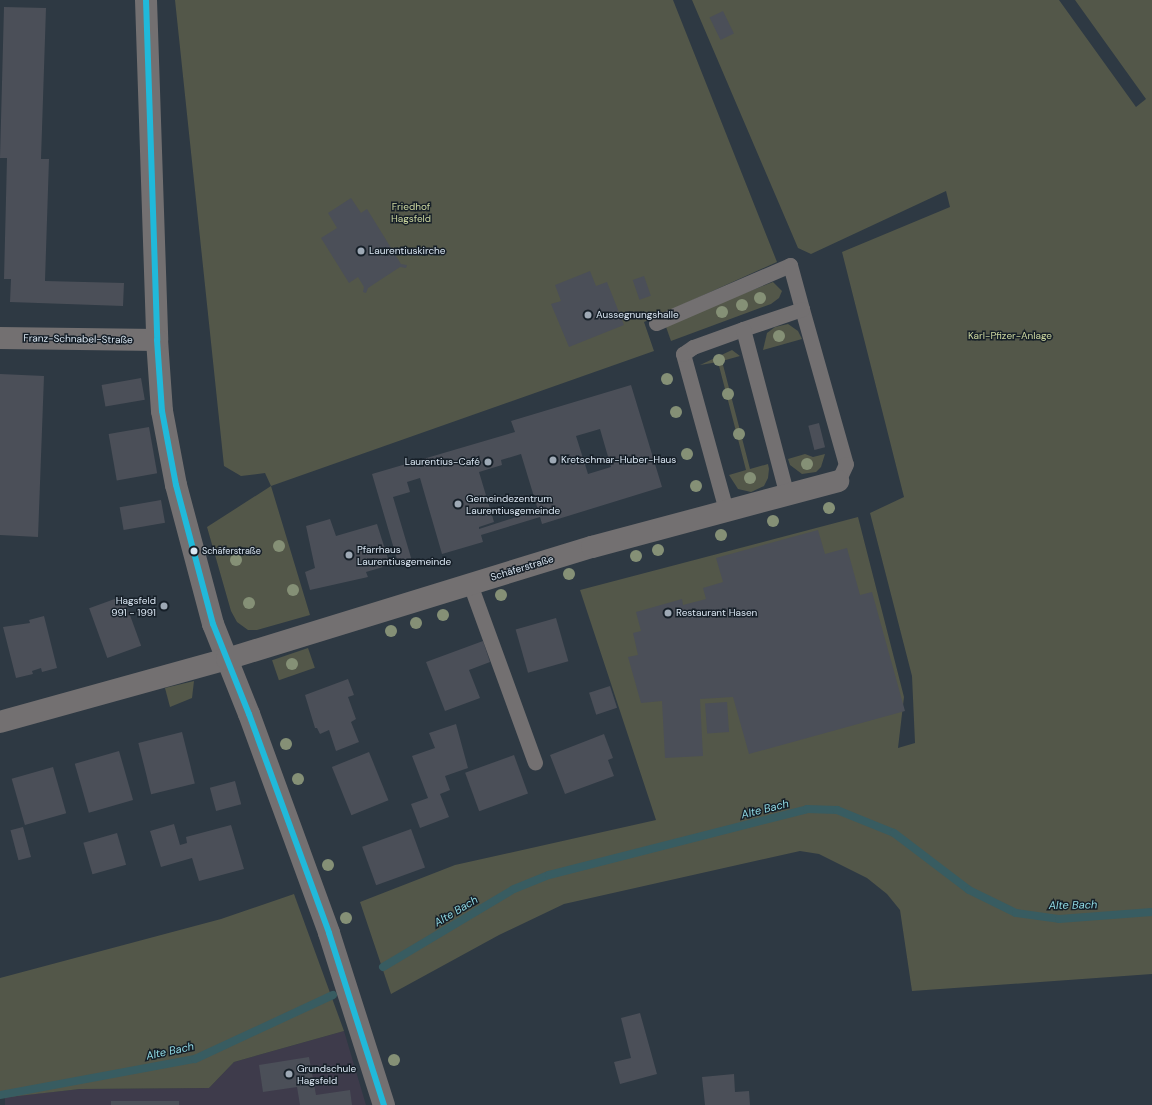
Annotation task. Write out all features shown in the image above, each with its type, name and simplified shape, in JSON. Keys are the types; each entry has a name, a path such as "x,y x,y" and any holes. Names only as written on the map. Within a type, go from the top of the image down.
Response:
{"street":[{"path":"146,0 156,340 162,411 176,485 204,594 329,933 384,1105"},
{"name":"Franz-Schnabel-Straße","path":"0,338 156,340"},
{"name":"Schäferstraße","path":"0,722 227,659 592,547 838,481"}],"lane":[{"path":"656,322 790,265 846,464 838,481"},
{"path":"726,510 683,354 693,347 802,309"},
{"path":"743,329 787,495"},
{"path":"470,584 535,764"}],"shaded area":[{"name":"Grundschule Hagsfeld","path":"344,1031 366,1105 5,1105 5,1097 80,1089 209,1088 234,1062"}],"green space":[{"name":"Friedhof Hagsfeld","path":"175,0 673,0 777,262 644,322 654,351 271,486 265,473 241,476 224,466"},
{"name":"Karl-Pfizer-Anlage","path":"692,0 1059,0 1136,107 1146,99 1075,0 1152,0 1152,974 912,991 900,910 887,894 867,878 819,854 800,851 564,904 499,935 391,994 360,902 455,865 656,820 580,590 858,517 904,697 898,748 915,743 912,676 870,513 904,497 842,252 950,207 946,191 811,254 798,248"},
{"path":"773,282 782,291 779,298 771,304 671,341 665,324"},
{"path":"788,324 798,331 802,339 763,350 767,333 775,327"},
{"path":"732,350 740,356 722,361 750,469 768,464 769,469 768,478 764,486 751,492 738,489 729,475 746,470 718,362 700,365"},
{"path":"805,454 813,457 825,454 821,467 816,472 802,474 790,465 788,459"},
{"path":"271,486 310,615 257,630 248,630 237,622 231,611 207,527"},
{"path":"308,648 315,668 279,680 272,660"},
{"path":"194,681 192,698 170,707 165,688"},
{"path":"294,894 344,1031 234,1062 209,1088 80,1089 0,1098 0,978 221,919"}],"building":[{"path":"4,7 46,8 41,159 49,159 45,281 124,283 123,306 10,302 11,279 4,279 7,158 0,158"},
{"path":"723,11 734,33 720,40 710,18"},
{"name":"Laurentiuskirche","path":"351,198 361,213 367,209 401,264 407,265 406,268 400,267 368,288 366,293 363,292 364,287 358,277 349,283 321,238 337,228 328,213"},
{"name":"Aussegnungshalle","path":"590,271 596,286 607,282 624,325 569,347 551,304 561,301 555,285"},
{"path":"644,276 651,296 639,300 633,280"},
{"path":"0,374 44,376 38,537 0,535"},
{"path":"141,378 145,400 105,407 102,385"},
{"path":"631,385 662,487 542,524 540,517 481,535 483,542 442,554 420,478 407,482 410,492 393,497 412,561 399,566 372,474 515,432 511,421","holes":["600,429 611,467 588,474 576,436","521,454 538,510 479,529 479,527 494,522 479,472 502,465 501,460"]},
{"path":"819,423 825,447 814,450 808,426"},
{"path":"149,427 157,473 117,480 109,434"},
{"path":"161,500 165,523 124,530 120,507"},
{"name":"Pfarrhaus Laurentiusgemeinde","path":"330,519 336,536 377,524 390,565 366,572 368,577 310,590 305,572 315,568 306,526"},
{"path":"818,530 825,554 847,548 860,595 872,592 905,711 749,754 733,697 700,699 703,756 665,758 662,701 641,703 628,657 638,655 633,633 641,631 636,612 682,599 683,605 706,599 703,588 723,582 716,558"},
{"path":"123,596 141,646 107,658 89,608"},
{"path":"44,616 57,668 42,672 41,668 32,671 33,674 16,678 3,627 30,623 29,620"},
{"path":"556,618 568,661 528,673 516,630"},
{"path":"483,641 490,662 469,670 480,698 445,711 426,662"},
{"path":"348,679 354,695 348,697 356,719 351,722 359,742 336,751 329,730 320,734 317,728 315,728 305,695"},
{"path":"610,686 617,708 596,715 589,693"},
{"path":"727,702 729,732 707,733 705,704"},
{"path":"456,724 468,768 445,776 450,790 440,794 449,817 420,828 411,804 428,798 412,756 435,748 429,733"},
{"path":"182,732 195,783 151,794 138,743"},
{"path":"604,734 613,758 608,760 614,776 565,794 550,755"},
{"path":"119,751 133,800 89,813 75,764"},
{"path":"369,752 388,800 351,815 332,767"},
{"path":"514,755 528,794 479,811 465,773"},
{"path":"53,767 66,813 25,825 12,779"},
{"path":"235,781 241,804 216,811 210,788"},
{"path":"174,824 180,845 187,843 186,837 231,825 244,869 199,881 192,858 161,867 150,831"},
{"path":"23,827 31,857 18,860 10,830"},
{"path":"411,829 425,868 376,885 362,847"},
{"path":"117,833 126,865 92,874 83,843"},
{"path":"640,1013 657,1074 620,1084 614,1062 631,1058 621,1018"},
{"path":"309,1057 316,1095 350,1090 352,1105 300,1105 297,1087 263,1092 259,1065"},
{"path":"734,1074 735,1092 749,1091 750,1105 705,1105 702,1077"},
{"path":"111,1101 179,1101 179,1105 111,1105"}],"waterway":[{"name":"Alte Bach","path":"383,967 514,889 549,875 807,809 837,810 894,833 969,890 1016,913 1059,919 1152,912"},
{"name":"Alte Bach","path":"0,1095 195,1059 333,995"}],"transit line":[{"path":"146,0 157,340 162,411 176,485 213,624 249,714 329,933 384,1105"}],"place":[{"name":"Laurentiuskirche","path":"361,251"},
{"name":"Aussegnungshalle","path":"588,315"},
{"name":"Kretschmar-Huber-Haus","path":"553,460"},
{"name":"Laurentius-Café","path":"488,462"},
{"name":"Gemeindezentrum Laurentiusgemeinde","path":"458,504"},
{"name":"Schäferstraße","path":"194,551"},
{"name":"Pfarrhaus Laurentiusgemeinde","path":"349,555"},
{"name":"Hagsfeld 991 - 1991","path":"164,606"},
{"name":"Restaurant Hasen","path":"668,613"},
{"name":"Grundschule Hagsfeld","path":"289,1074"}]}
